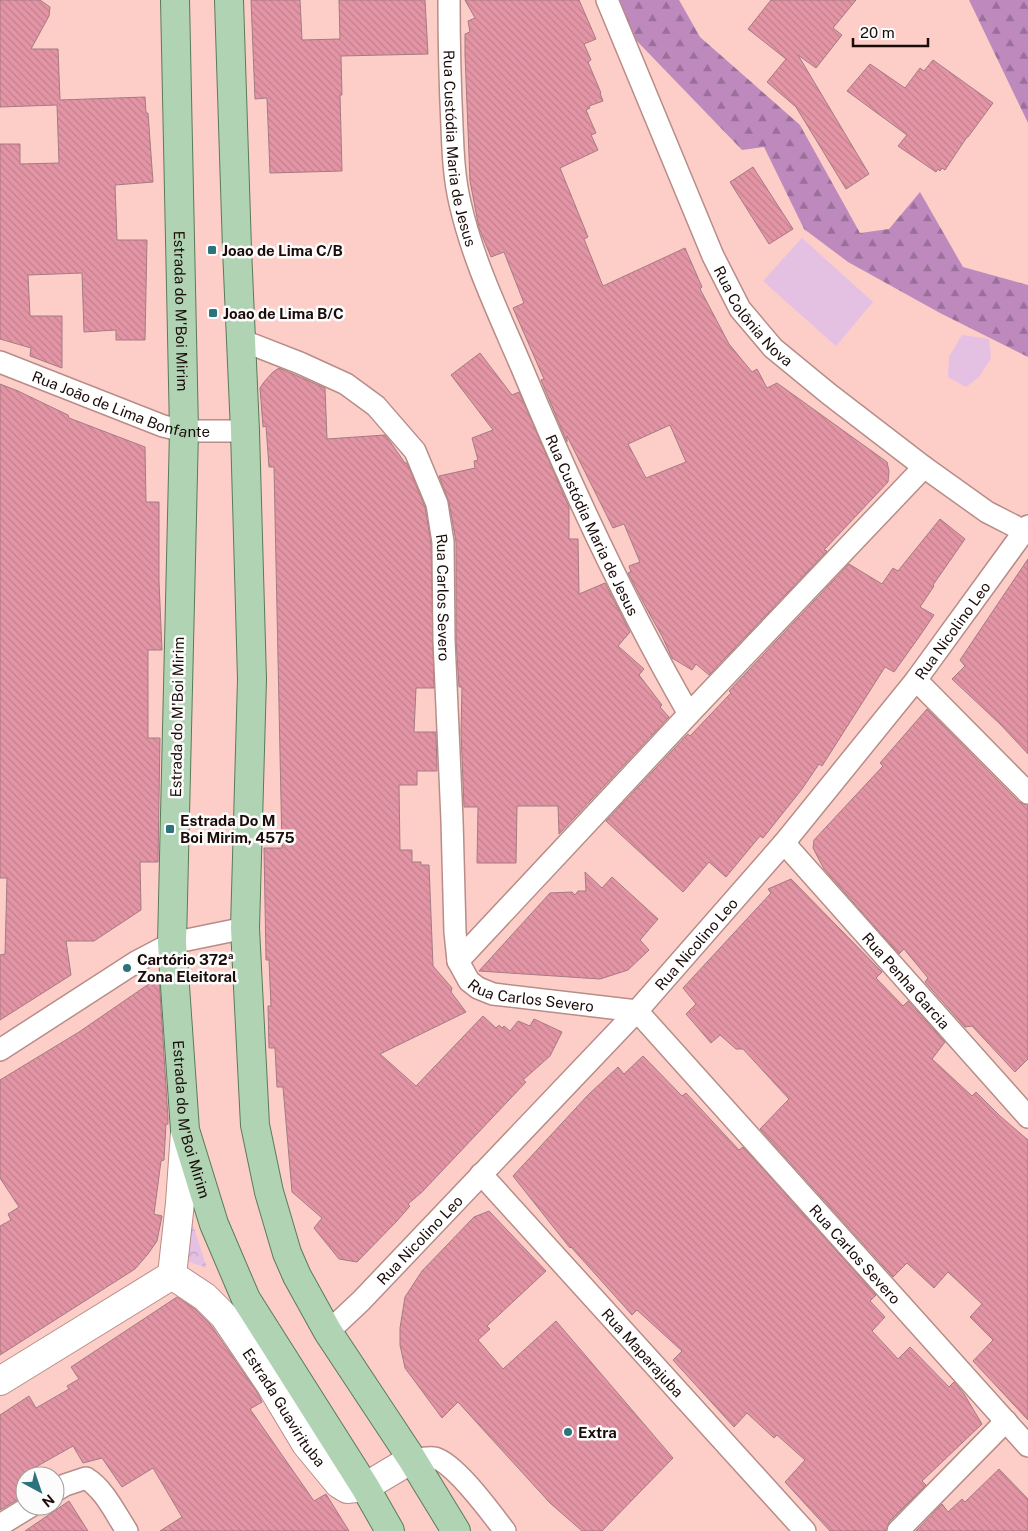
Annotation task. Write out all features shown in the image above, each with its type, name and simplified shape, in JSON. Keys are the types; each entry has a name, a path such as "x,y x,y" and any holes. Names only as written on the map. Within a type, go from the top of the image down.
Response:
{"main road":[{"name":"Estrada do M'Boi Mirim","path":"175,0 184,431 172,943 186,1130 214,1224 246,1299 390,1531"},
{"path":"229,0 252,679 245,928 255,1124 269,1192 287,1253 297,1276 328,1332 412,1459 456,1531"}],"street":[{"name":"Rua Custódia Maria de Jesus","path":"449,0 448,60 454,163 459,201 471,247 537,403 613,571 658,661 689,714"},
{"name":"Rua Colônia Nova","path":"607,0 713,256 740,309 773,348 924,467 987,512 1027,530"},
{"name":"Rua Carlos Severo","path":"241,340 300,363 346,384 376,406 415,451 437,504 443,542 444,640 455,932 458,961 469,980 478,988 493,994 637,1011 1028,1446"},
{"name":"Rua João de Lima Bonfante","path":"0,362 163,426 184,431 245,432"},
{"path":"458,961 924,467"},
{"name":"Rua Nicolino Leo","path":"328,1332 361,1300 637,1011 784,844 916,680 1027,530"},
{"path":"916,680 1028,793"},
{"name":"Rua Penha Garcia","path":"784,844 1028,1117"},
{"path":"0,1050 136,962 172,943 245,928"},
{"path":"0,1381 172,1275 186,1130"},
{"name":"Rua Maparajuba","path":"480,1174 805,1531"},
{"name":"Estrada Guavirituba","path":"172,1275 205,1296 224,1316 270,1384 306,1444 339,1484 347,1489 365,1488"},
{"path":"898,1531 1006,1421"},
{"path":"365,1488 412,1459 435,1458 449,1466 505,1531"},
{"path":"65,1485 86,1478 93,1483 103,1494 127,1531"},
{"path":"0,1526 16,1516"}],"green space":[{"path":"619,0 679,0 700,37 800,125 860,233 889,229 920,192 963,267 1028,285 1028,357 940,313 848,262 804,229 764,147 742,150 634,38"},
{"path":"969,0 1028,0 1028,123"},
{"path":"802,238 873,302 836,346 763,281"},
{"path":"962,335 989,339 991,358 979,377 966,387 948,377 949,357"},
{"path":"190,1216 207,1268 187,1261"}],"building":[{"path":"0,0 40,0 50,7 49,16 31,49 58,49 60,100 145,97 146,113 148,113 153,182 115,185 117,240 147,240 145,340 116,340 116,330 84,332 82,273 28,275 30,316 62,316 62,368 30,356 31,348 0,339 0,144 20,144 20,164 59,163 57,105 0,107"},
{"path":"251,0 300,0 302,40 340,39 339,0 425,0 428,54 341,56 342,171 270,173 267,98 255,99"},
{"path":"465,0 579,0 596,39 584,44 591,60 588,62 603,101 589,106 590,108 586,110 596,133 591,135 598,150 560,168 588,237 584,239 603,286 685,248 702,287 700,289 729,344 752,372 757,369 767,388 777,383 887,462 889,471 888,482 824,550 827,551 709,675 696,664 692,670 672,658 628,573 631,572 629,566 640,562 624,524 613,528 567,436 567,442 541,380 544,379 513,308 524,303 504,252 491,257 479,228 470,181 465,54 465,34 470,32 468,21 475,18","holes":["670,425 686,462 646,478 628,444"]},
{"path":"771,0 856,0 833,28 842,35 816,68 798,55 869,174 846,189 796,107 767,82 786,59 748,29"},
{"path":"933,60 993,103 945,170 942,168 936,172 898,146 907,135 847,91 870,64 905,88 920,68 924,71"},
{"path":"753,167 793,229 769,244 730,182"},
{"path":"480,353 512,395 519,392 569,507 569,539 578,539 579,594 605,583 630,632 618,646 644,669 639,675 662,705 660,707 669,717 559,834 558,806 517,806 516,863 477,863 478,807 464,807 461,732 462,687 459,687 456,640 456,542 449,502 439,476 475,468 474,461 478,460 472,438 493,430 451,375"},
{"path":"279,368 325,388 327,439 385,435 405,463 407,463 425,507 431,543 434,688 416,688 414,732 436,732 437,771 417,771 417,785 399,785 400,850 412,850 412,862 421,862 421,865 429,865 433,966 452,988 451,992 466,1012 380,1054 416,1086 483,1016 496,1028 499,1025 502,1028 504,1026 510,1031 518,1021 530,1026 534,1019 562,1032 550,1056 523,1080 526,1082 422,1192 408,1204 410,1206 396,1222 357,1262 339,1259 314,1228 322,1218 292,1192 283,1087 277,1087 275,1048 269,1048 268,1006 271,1006 269,960 266,960 264,848 282,848 274,467 269,467 266,426 263,427 260,388 273,372"},
{"path":"0,384 68,415 69,418 145,447 146,502 159,502 159,582 162,650 148,650 148,738 160,738 158,862 140,862 141,910 94,941 66,941 71,975 0,1020 0,955 5,954 7,878 0,878"},
{"path":"940,519 965,539 920,607 934,615 919,637 894,672 885,667 822,766 819,764 802,789 763,838 760,836 726,877 709,862 683,892 606,821 688,734 690,736 731,693 729,691 849,564 882,584 893,568 898,571"},
{"path":"1028,559 1028,754 1001,725 952,679 965,666 960,660"},
{"path":"927,709 1019,802 1028,805 1028,1059 1015,1072 972,1026 965,1027 925,982 928,978 904,949 899,954 824,869 813,848 814,840 883,766 880,763"},
{"path":"585,872 602,888 612,877 658,919 640,940 649,950 628,970 600,979 479,971 550,893 572,892 575,895 578,891 586,891"},
{"path":"791,879 882,972 876,978 903,1006 908,1001 945,1042 932,1059 972,1096 976,1092 1028,1140 1028,1420 973,1361 993,1340 970,1317 982,1304 948,1272 934,1288 907,1263 893,1277 760,1129 789,1099 743,1049 736,1049 720,1035 711,1043 686,1014 696,1004 683,988 771,893 768,889"},
{"path":"159,977 168,1124 166,1124 164,1160 161,1161 154,1214 162,1216 157,1241 135,1269 0,1355 0,1226 11,1220 8,1214 19,1207 0,1178 0,1080 79,1032"},
{"path":"643,1056 682,1096 686,1093 739,1150 743,1147 876,1295 870,1301 885,1317 872,1331 898,1359 910,1347 949,1387 954,1382 964,1394 982,1424 922,1481 926,1485 889,1522 886,1531 830,1531 785,1482 805,1460 777,1435 774,1438 747,1413 734,1427 673,1360 682,1351 637,1310 632,1315 570,1248 513,1176 588,1095 618,1067 624,1074"},
{"path":"489,1211 546,1271 487,1326 490,1329 478,1340 503,1369 556,1321 673,1458 602,1531 582,1531 550,1503 458,1402 442,1418 405,1368 400,1345 400,1328 405,1297 422,1271 474,1217"},
{"path":"177,1297 195,1309 210,1324 262,1402 250,1409 314,1501 326,1494 349,1531 160,1531 182,1517 153,1468 122,1487 102,1458 83,1463 73,1446 37,1466 15,1466 15,1501 0,1510 0,1415 29,1396 36,1408 69,1389 67,1386 79,1379 71,1367"},
{"path":"999,1469 1028,1499 1028,1531 916,1531 942,1504 948,1512 962,1499 965,1502"},
{"path":"69,1501 88,1531 25,1531 47,1516 65,1516 65,1504"}],"place":[{"name":"Joao de Lima C/B","path":"212,250"},
{"name":"Joao de Lima B/C","path":"213,313"},
{"name":"Estrada Do M Boi Mirim, 4575","path":"170,829"},
{"name":"Cartório 372ª Zona Eleitoral","path":"127,968"},
{"name":"Extra","path":"568,1432"}]}
